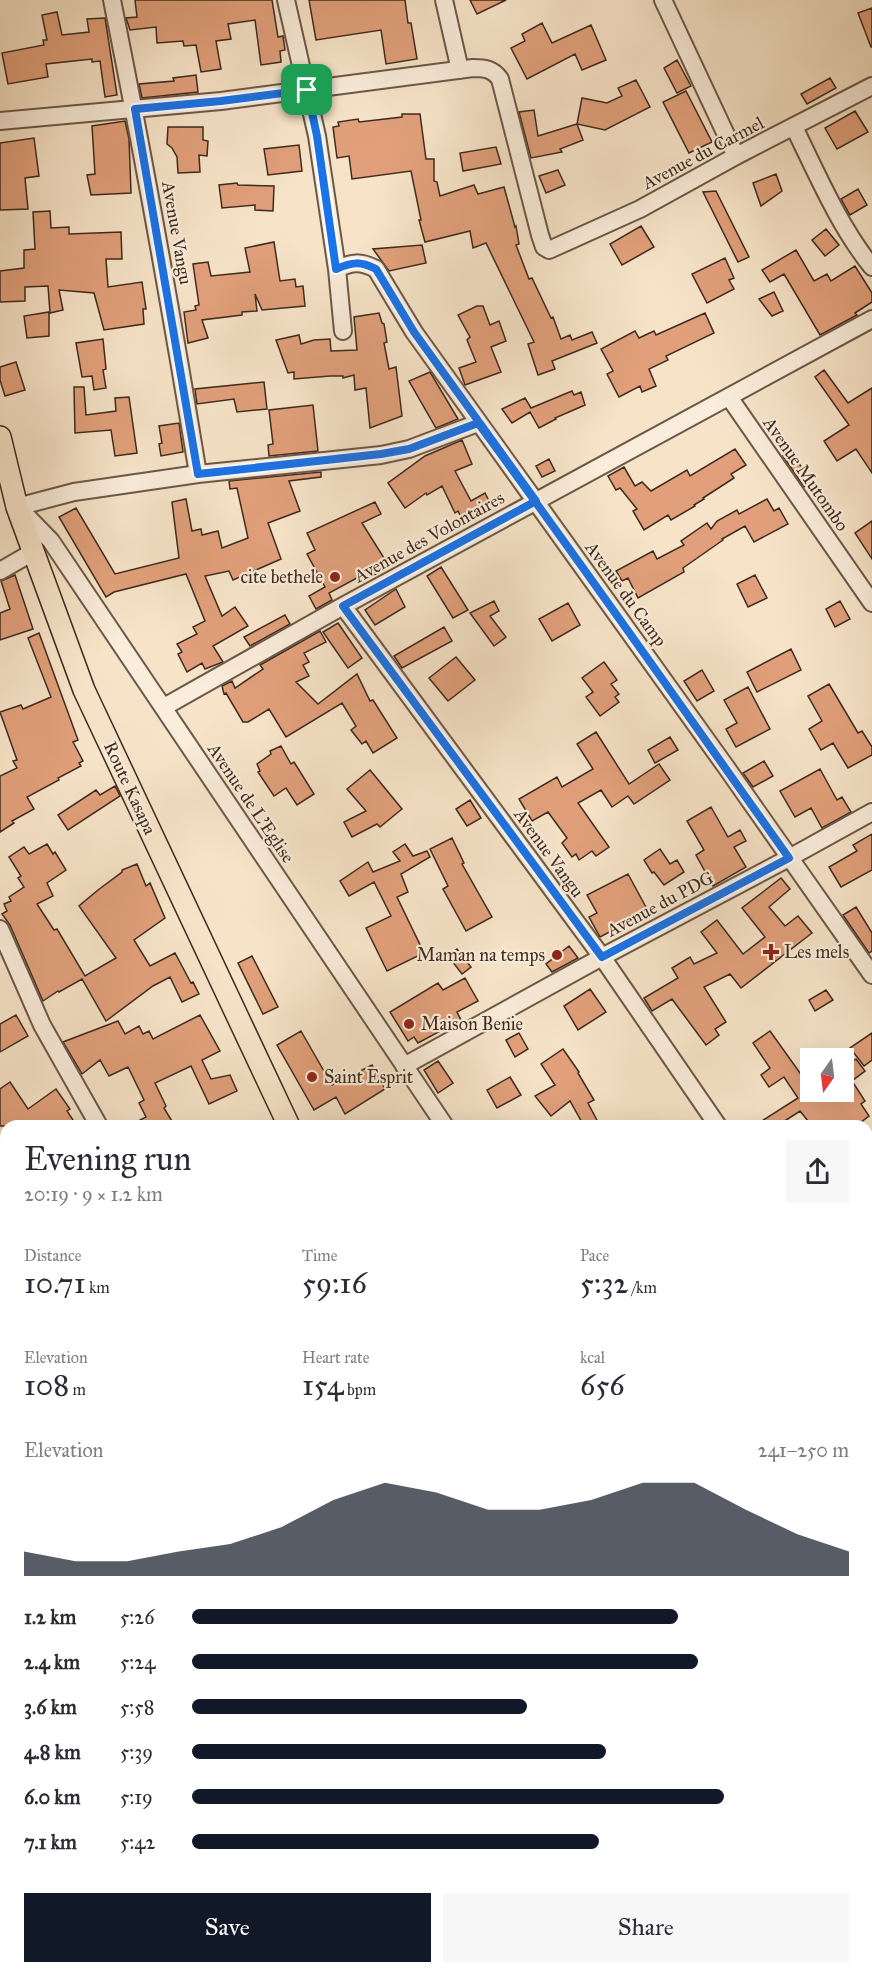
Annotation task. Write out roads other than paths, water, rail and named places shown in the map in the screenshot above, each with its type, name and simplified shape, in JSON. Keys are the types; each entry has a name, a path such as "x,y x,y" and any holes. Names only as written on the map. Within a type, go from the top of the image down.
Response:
{"main road":[{"name":"Route Kasapa","path":"0,437 17,507 84,690 286,1120"}],"street":[{"name":"Avenue Vangu","path":"112,0 135,109 198,474"},
{"path":"286,0 317,136 343,331"},
{"path":"0,121 221,101 460,70 444,0"},
{"path":"663,0 736,156"},
{"name":"Avenue du Carmel","path":"460,70 484,68 496,74 500,79 540,235 544,247 549,250 640,209 736,156 872,86"},
{"path":"794,127 840,218 872,267"},
{"name":"Avenue du Camp","path":"336,269 353,262 365,263 376,269 414,332 872,975"},
{"name":"Avenue des Volontaires","path":"164,707 343,606 872,319"},
{"name":"Avenue Mutombo","path":"729,397 872,603"},
{"path":"17,507 74,492 198,474 409,449 478,423"},
{"name":"Avenue de L'Eglise","path":"17,507 51,541 441,1120"},
{"path":"0,571 33,552"},
{"name":"Avenue Vangu","path":"343,606 602,957 714,1120"},
{"name":"Avenue du PDG","path":"404,1066 872,812"},
{"path":"0,929 42,1025 96,1120"}],"place":[{"name":"cite bethele","path":"335,577"},
{"name":"Les mels","path":"771,952"},
{"name":"Maman na temps","path":"557,955"},
{"name":"Maison Benie","path":"409,1024"},
{"name":"Saint Esprit","path":"312,1077"}]}
